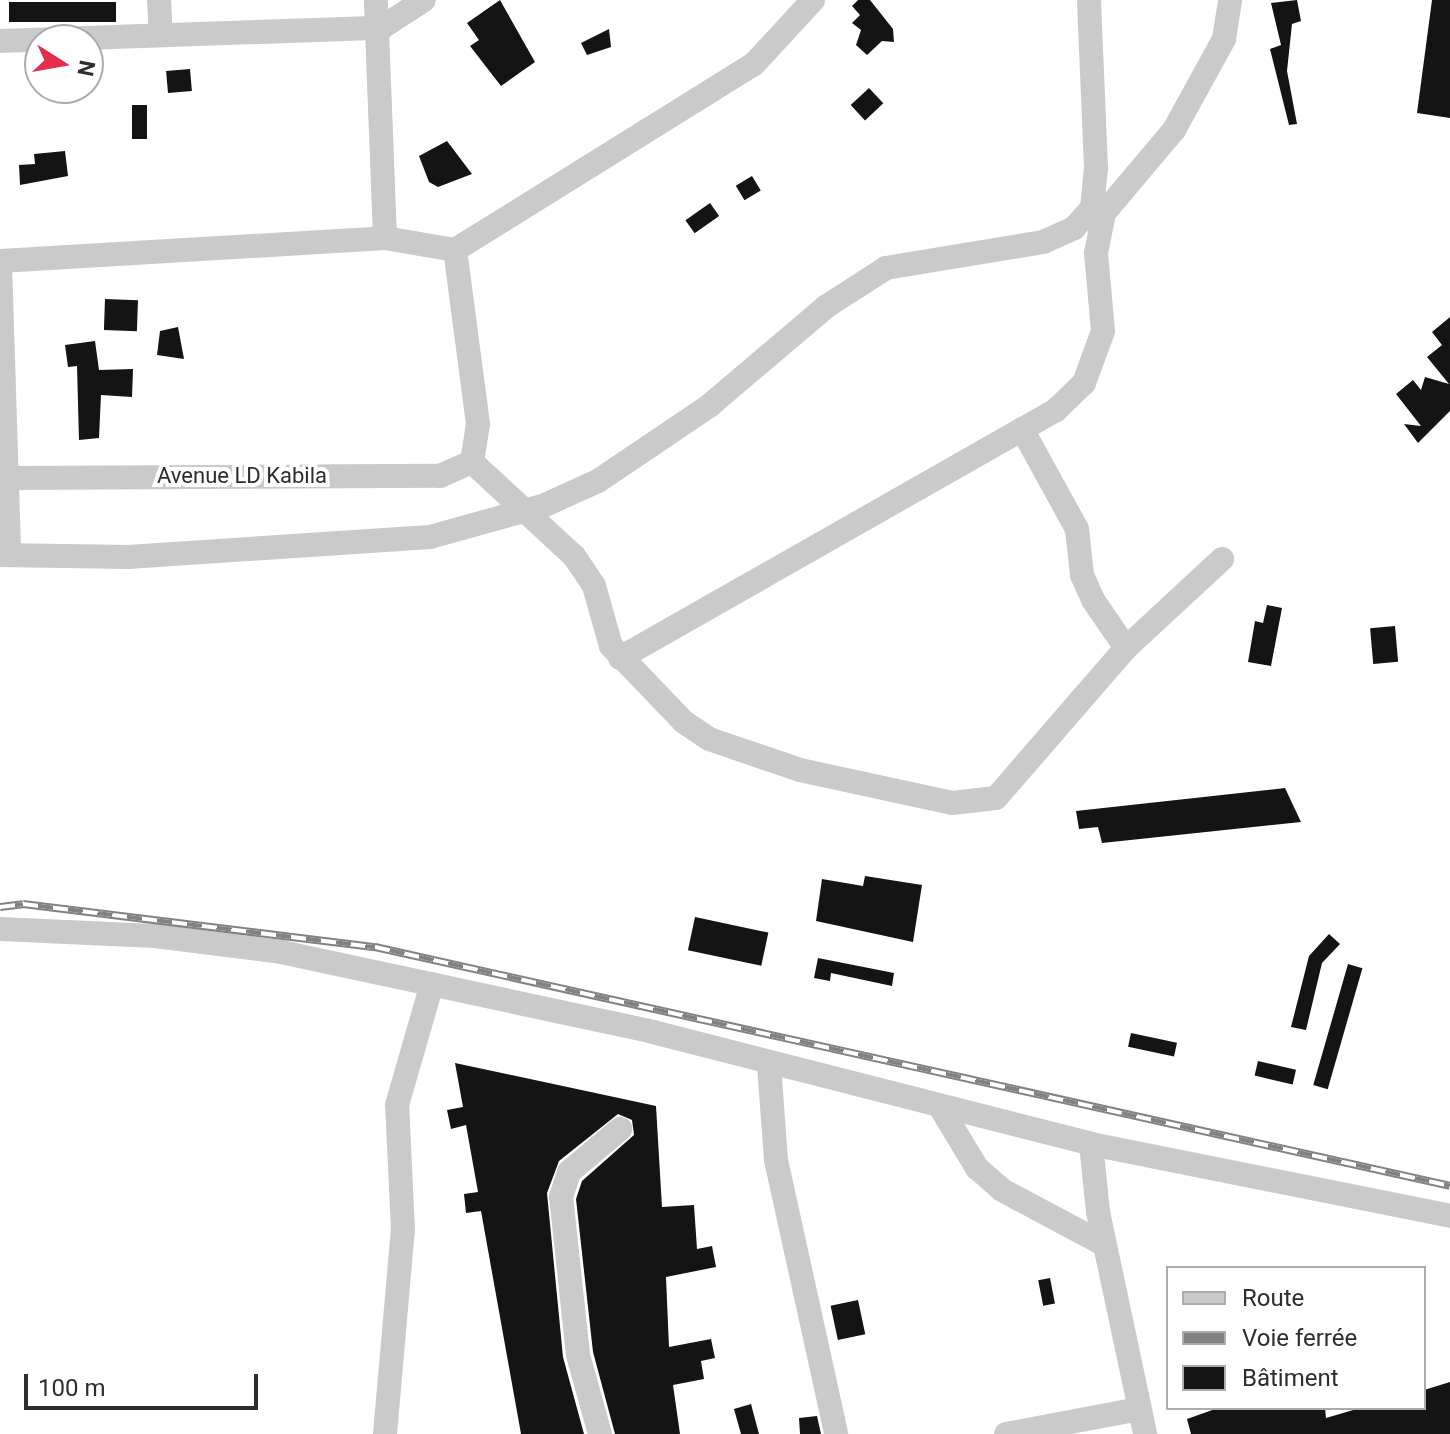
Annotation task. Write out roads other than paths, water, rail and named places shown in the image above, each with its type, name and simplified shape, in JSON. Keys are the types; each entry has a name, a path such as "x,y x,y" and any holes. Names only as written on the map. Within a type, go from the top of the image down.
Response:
{"street":[{"path":"159,0 161,34"},
{"path":"376,0 381,28 385,238"},
{"path":"0,41 381,28 424,0"},
{"path":"813,0 797,25 754,64 455,250 385,238 0,262 4,555 128,557 430,537 574,493 623,467 709,406 827,306 886,268 1043,242 1074,228 1098,210 1174,130 1224,39 1230,0"},
{"path":"620,658 1056,410 1084,383 1097,360 1103,331 1096,253 1096,92 1086,33 1089,0"},
{"path":"455,250 478,424 472,462 586,572 620,658 709,739 800,770 952,803 996,798 1126,648 1222,559"},
{"path":"1022,429 1077,529 1082,575 1093,600 1126,648"},
{"name":"Avenue LD Kabila","path":"4,478 440,476 472,462"},
{"path":"0,929 155,936 281,952 653,1032 942,1110 1091,1144 1450,1216"},
{"path":"385,1434 403,1230 397,1105 432,984"},
{"path":"769,1065 776,1160 836,1434"},
{"path":"942,1110 977,1168 1002,1190 1103,1244"},
{"path":"600,1434 576,1339 561,1197 569,1172 620,1129"},
{"path":"1091,1144 1103,1244 1145,1434"},
{"path":"1006,1434 1139,1409"}],"railway":[{"path":"0,907 23,904 375,947 1450,1186"}]}
